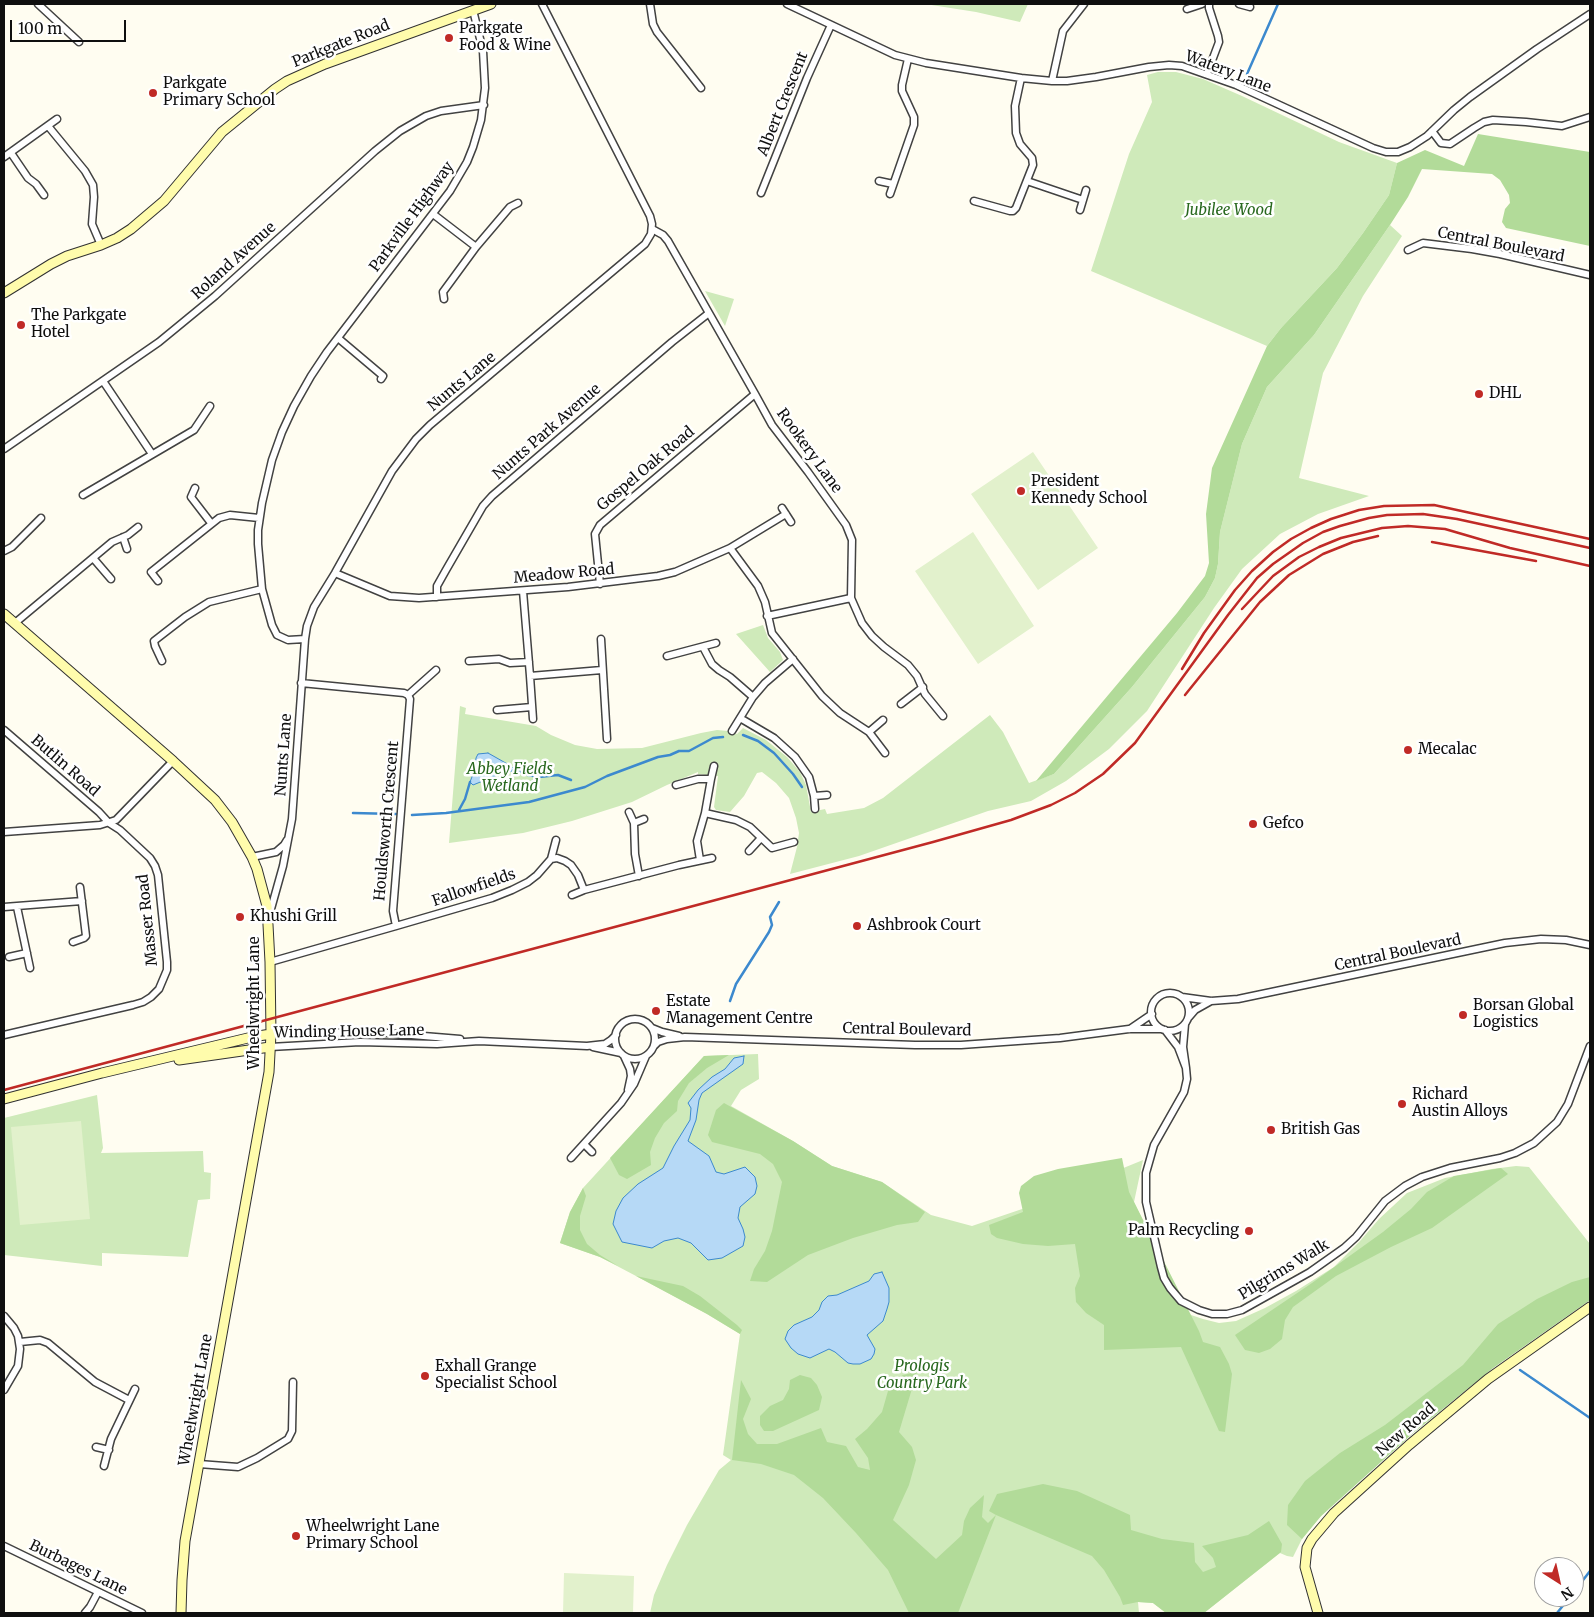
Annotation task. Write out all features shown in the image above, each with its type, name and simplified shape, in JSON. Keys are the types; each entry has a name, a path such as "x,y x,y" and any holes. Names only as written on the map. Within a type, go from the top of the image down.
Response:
{"street":[{"path":"38,4 80,42"},
{"name":"Parkgate Road","path":"4,293 51,264 67,256 117,238 131,229 154,211 176,188 222,132 275,89 288,81 325,64 472,7 490,4"},
{"path":"542,4 650,216 652,230"},
{"path":"650,4 653,24 657,32 701,88"},
{"name":"Watery Lane","path":"787,4 908,60 1021,78 1052,81 1086,78 1168,65 1182,66 1236,85 1373,148 1386,152 1403,150 1432,131 1454,110 1499,76 1590,14"},
{"path":"1052,81 1063,31 1084,4"},
{"path":"1187,9 1202,4"},
{"path":"1206,74 1218,42 1209,4"},
{"path":"1239,4 1250,7"},
{"name":"Parkville Highway","path":"305,639 288,640 277,635 272,625 262,589 258,544 259,518 272,460 294,406 311,376 433,214 459,176 466,162 477,134 484,106 485,65 472,7"},
{"name":"Albert Crescent","path":"761,193 810,69 831,25"},
{"path":"890,194 914,125 914,117 902,91 908,60"},
{"path":"974,202 1013,211 1027,181 1033,162 1020,144 1015,122 1015,106 1021,78"},
{"name":"Roland Avenue","path":"4,449 159,342 215,296 400,130 426,116 441,111 484,106"},
{"path":"1432,131 1441,143 1450,144 1484,122 1493,120 1562,126 1590,117"},
{"path":"4,158 57,119"},
{"path":"48,126 85,170 93,185 92,224 101,245"},
{"path":"11,152 28,178 36,184 44,195"},
{"path":"879,181 893,184"},
{"path":"1027,181 1083,200"},
{"path":"1080,210 1086,190"},
{"path":"444,299 443,292 476,247 510,207 518,203"},
{"path":"433,214 476,247"},
{"name":"Rookery Lane","path":"652,230 663,235 668,242 772,425 814,479 846,525 852,540 851,598 862,623 884,647 908,665 917,676 926,694 943,716"},
{"name":"Nunts Lane","path":"268,919 284,866 289,833 297,759 305,639 310,613 335,573 392,471 416,439 430,425 645,244 652,230"},
{"name":"Central Boulevard","path":"1408,250 1423,243 1472,249 1590,275"},
{"name":"Nunts Park Avenue","path":"437,597 437,586 483,506 492,496 672,342 709,313"},
{"path":"338,338 383,377"},
{"path":"103,381 152,454"},
{"name":"Gospel Oak Road","path":"600,584 595,534 600,525 755,394"},
{"path":"83,494 194,430 210,406"},
{"path":"195,488 191,497 212,524"},
{"name":"Meadow Road","path":"335,573 390,596 419,598 600,584 675,572 730,548 784,511 791,522"},
{"path":"158,581 151,572 223,516 259,518"},
{"path":"4,551 12,547 41,518"},
{"path":"16,623 112,542 138,527"},
{"path":"123,537 127,549"},
{"path":"730,548 758,586 765,602 772,632 822,696 840,713 869,732 885,752"},
{"path":"92,558 111,579"},
{"path":"162,661 154,641 185,617 209,602 262,589"},
{"path":"522,591 533,719"},
{"path":"768,616 851,598"},
{"name":"Wheelwright Lane","path":"4,614 215,800 232,822 252,857 264,892 268,919 270,962 271,1034 269,1072 185,1541 181,1613"},
{"path":"601,639 607,739"},
{"path":"667,656 716,643"},
{"path":"702,647 712,664 753,697"},
{"path":"469,661 499,659 510,664 528,662"},
{"path":"733,729 753,697 793,659"},
{"path":"301,683 404,693 408,695 436,670"},
{"path":"530,676 602,670"},
{"path":"901,704 923,687"},
{"name":"Houldsworth Crescent","path":"396,926 393,911 410,699 408,695"},
{"path":"497,710 532,707"},
{"path":"740,718 774,738 795,757 809,777 815,809"},
{"path":"869,732 883,720"},
{"name":"Butlin Road","path":"4,730 99,812 109,823"},
{"path":"4,832 109,823 120,816 173,761"},
{"path":"700,860 697,841 705,813 714,766"},
{"path":"676,784 698,778 711,779"},
{"path":"814,796 826,795"},
{"path":"629,812 634,823 635,854 640,876"},
{"path":"705,813 736,820 750,827 772,848 794,842"},
{"path":"634,823 644,819"},
{"name":"Masser Road","path":"4,1035 133,1005 151,996 159,989 164,980 167,962 158,875 155,866 150,858 132,841 109,823"},
{"path":"252,857 279,850 284,845 289,833"},
{"path":"749,850 761,838"},
{"path":"556,840 552,859 556,858 571,865 578,875 584,890"},
{"path":"572,895 584,890 712,858"},
{"name":"Fallowfields","path":"396,926 512,890 528,882 552,859"},
{"path":"73,942 86,936 80,887"},
{"path":"4,907 82,901"},
{"path":"17,907 30,968"},
{"path":"270,962 396,926"},
{"name":"Central Boulevard","path":"1182,997 1211,1001 1238,999 1504,943 1541,939 1566,940 1590,945"},
{"path":"9,957 27,952"},
{"path":"1173,993 1182,997 1188,1004 1189,1016 1185,1024 1177,1030 1163,1030 1154,1022 1152,1014 1156,1000 1163,994 1173,993"},
{"name":"Central Boulevard","path":"1189,1016 1195,1010 1211,1001"},
{"name":"Central Boulevard","path":"1129,1029 1152,1014"},
{"path":"570,1158 602,1124 627,1094 634,1084 646,1056 654,1046 655,1036 652,1028 643,1021 630,1020 622,1024 616,1035 617,1047 623,1054 630,1069 631,1076 627,1094"},
{"name":"Pilgrims Walk","path":"1185,1024 1184,1047 1187,1079 1184,1092 1154,1144 1146,1173 1146,1202 1164,1278 1181,1301 1198,1310 1212,1314 1227,1314 1242,1310 1310,1272 1344,1248 1356,1237 1385,1201 1405,1186 1422,1177 1450,1168 1507,1156 1534,1143 1557,1122 1568,1104 1590,1046"},
{"name":"Central Boulevard","path":"652,1028 685,1037"},
{"name":"Central Boulevard","path":"654,1046 658,1042 667,1039 685,1037 961,1045 1060,1038 1129,1029 1163,1030"},
{"name":"Pilgrims Walk","path":"1163,1030 1178,1047 1186,1068"},
{"name":"Winding House Lane","path":"4,1099 102,1073 271,1034 375,1032 479,1041 587,1046 605,1044 616,1035"},
{"name":"Winding House Lane","path":"102,1073 206,1055 270,1047 360,1042 437,1044 479,1041"},
{"name":"Winding House Lane","path":"587,1046 623,1054"},
{"path":"623,1054 637,1059 646,1056"},
{"path":"584,1144 592,1152"},
{"name":"New Road","path":"1318,1613 1305,1567 1307,1548 1312,1539 1334,1513 1408,1445 1488,1379 1590,1307"},
{"path":"4,1316 14,1328 20,1342 18,1366 4,1390"},
{"path":"20,1342 40,1340 48,1343 95,1382 130,1400"},
{"path":"199,1464 238,1467 252,1461 288,1439 292,1431 292,1382"},
{"path":"104,1466 111,1439 135,1389"},
{"path":"284,1389 292,1390"},
{"path":"96,1447 109,1450"},
{"name":"Burbages Lane","path":"4,1546 142,1613"},
{"path":"85,1613 98,1592"}],"green space":[{"path":"925,4 1028,4 1020,22 976,12"},
{"name":"Jubilee Wood","path":"1158,72 1176,72 1203,79 1339,142 1397,163 1389,195 1363,233 1337,268 1281,328 1267,346 1091,271 1129,154 1152,102 1147,75"},
{"path":"1478,134 1590,152 1590,246 1506,228 1502,222 1505,209 1510,203 1509,195 1500,180 1492,174 1422,169 1408,197 1390,225 1314,335 1267,387 1242,444 1220,532 1215,578 1205,597 1132,687 1054,774 1036,781 1177,613 1205,576 1209,563 1206,514 1212,468 1267,346 1281,328 1337,268 1363,233 1389,195 1397,163 1425,150 1464,166"},
{"name":"Abbey Fields Wetland","path":"1390,225 1402,236 1363,296 1323,373 1299,478 1369,496 1318,514 1280,534 1242,569 1214,608 1147,711 1109,749 1066,781 1031,801 988,811 859,856 790,874 799,833 796,818 789,798 776,783 762,772 757,773 744,796 730,812 716,810 714,807 718,776 698,774 698,772 632,802 572,821 523,833 449,843 460,706 466,708 465,714 536,726 551,735 575,745 597,749 642,748 717,730 737,734 743,728 766,740 787,757 800,772 806,785 811,812 825,809 827,814 864,808 883,798 990,715 1003,732 1029,783 1054,774 1132,687 1205,597 1215,578 1220,532 1242,444 1267,387 1314,335"},
{"path":"705,291 734,299 725,326"},
{"path":"1033,452 1098,548 1038,590 971,494"},
{"path":"973,532 1034,626 978,664 915,571"},
{"path":"763,625 768,638 780,652 783,660 770,672 736,634"},
{"name":"Prologis Country Park","path":"758,1054 759,1079 741,1090 731,1106 793,1141 832,1166 882,1182 931,1215 972,1226 1028,1207 1143,1160 1134,1202 1188,1314 1203,1319 1219,1323 1236,1321 1296,1291 1334,1267 1379,1219 1407,1193 1445,1178 1516,1166 1529,1167 1590,1244 1590,1300 1493,1368 1412,1434 1321,1516 1302,1539 1293,1557 1280,1553 1204,1613 1166,1613 1153,1603 1138,1602 1139,1613 650,1613 654,1595 687,1525 719,1470 731,1460 723,1455 740,1334 707,1314 600,1257 560,1243 570,1212 583,1188 704,1056"},
{"path":"729,1055 707,1068 689,1083 678,1101 677,1111 664,1123 655,1138 650,1152 651,1165 627,1179 619,1175 610,1158 704,1056"},
{"path":"97,1095 103,1148 101,1153 203,1151 204,1172 211,1173 210,1199 198,1200 188,1257 102,1253 102,1266 4,1255 4,1118"},
{"path":"724,1103 793,1141 832,1166 882,1182 925,1212 918,1222 897,1225 853,1238 808,1255 767,1282 750,1281 754,1269 765,1251 772,1231 782,1182 773,1164 760,1154 712,1142 708,1135 716,1110"},
{"path":"81,1121 90,1219 20,1225 11,1127"},
{"path":"1122,1158 1129,1192 1203,1342 1220,1347 1229,1364 1232,1374 1225,1432 1219,1431 1181,1347 1104,1350 1104,1325 1086,1313 1076,1302 1075,1288 1080,1276 1075,1244 1048,1246 1023,1244 997,1238 991,1234 989,1225 1023,1212 1019,1193 1021,1186 1034,1176 1058,1169"},
{"path":"1501,1168 1508,1174 1432,1228 1336,1276 1293,1307 1285,1320 1282,1339 1270,1349 1259,1353 1245,1350 1235,1335 1383,1232 1411,1209 1427,1192 1454,1176"},
{"path":"583,1188 586,1196 580,1216 580,1230 587,1244 618,1266 600,1257 560,1243 570,1212"},
{"path":"636,1276 683,1286 700,1296 737,1325 742,1330 740,1334 707,1314"},
{"path":"1590,1277 1590,1300 1493,1368 1412,1434 1321,1516 1302,1539 1287,1525 1288,1505 1305,1481 1340,1453 1385,1425 1463,1365 1498,1324 1537,1299 1572,1282"},
{"path":"917,1372 899,1432 912,1447 916,1460 909,1485 893,1520 936,1559 962,1535 964,1521 970,1508 984,1495 982,1517 988,1523 996,1515 958,1613 909,1613 888,1570 823,1498 794,1475 761,1464 732,1460 741,1380 751,1399 743,1419 748,1434 757,1444 777,1444 821,1428 827,1442 846,1446 858,1467 870,1470 868,1458 855,1439 882,1412 890,1384 903,1375"},
{"path":"800,1375 811,1378 817,1385 822,1397 819,1410 773,1431 764,1431 760,1425 760,1416 770,1406 783,1400 789,1389 790,1380"},
{"path":"1043,1484 1077,1491 1130,1515 1131,1530 1162,1539 1194,1543 1195,1562 1203,1572 1216,1567 1213,1558 1202,1546 1248,1535 1269,1521 1282,1544 1281,1552 1204,1613 1166,1613 1153,1603 1138,1602 1123,1605 1104,1570 1092,1556 989,1511 997,1494"},
{"path":"564,1573 634,1576 633,1613 563,1613"}],"water":[{"path":"488,753 514,769 473,785 470,782 475,769 476,758 478,754"},
{"path":"744,1056 743,1064 702,1093 696,1120 688,1141 709,1156 716,1172 724,1174 745,1167 755,1177 757,1186 755,1194 740,1207 738,1218 745,1237 743,1246 722,1258 708,1260 691,1243 678,1238 664,1241 652,1248 622,1242 613,1224 616,1211 623,1198 638,1184 663,1168 690,1120 691,1108 688,1103 698,1090 712,1077 725,1069 734,1058"},
{"path":"882,1272 889,1288 889,1302 883,1321 867,1335 875,1349 871,1359 860,1364 853,1364 848,1363 829,1349 810,1358 798,1354 791,1348 785,1339 788,1331 794,1325 812,1317 828,1296 837,1295 869,1281 874,1274"}],"waterway":[{"path":"1247,74 1278,4"},
{"path":"743,735 758,741 774,753 802,787"},
{"path":"412,815 446,813 529,802 585,787 607,776 658,757 679,751 689,751 713,738 723,737"},
{"path":"513,770 539,777 558,775 571,780"},
{"path":"459,810 465,799 470,782"},
{"path":"353,813 396,814"},
{"path":"730,1001 736,984 769,932 772,925 770,917 779,902"},
{"path":"1520,1370 1590,1418"},
{"path":"1584,1579 1590,1571"},
{"path":"1557,1613 1562,1607"}],"railway":[{"path":"1182,669 1204,633 1235,590 1273,552 1311,528 1359,510 1384,506 1434,505 1590,539"},
{"path":"4,1090 933,842 1011,820 1051,805 1075,793 1103,774 1135,743 1257,578 1303,543 1323,532 1340,526 1387,515 1423,514 1457,519 1590,548"},
{"path":"1242,609 1273,576 1299,557 1341,538 1382,528 1408,526 1445,529 1510,548 1590,566"},
{"path":"1185,695 1260,602 1289,575 1323,554 1353,542 1378,536"},
{"path":"1432,542 1536,561"}],"place":[{"name":"Parkgate Food & Wine","path":"449,38"},
{"name":"Parkgate Primary School","path":"153,93"},
{"name":"The Parkgate Hotel","path":"21,325"},
{"name":"DHL","path":"1479,394"},
{"name":"President Kennedy School","path":"1021,491"},
{"name":"Mecalac","path":"1408,750"},
{"name":"Gefco","path":"1253,824"},
{"name":"Khushi Grill","path":"240,917"},
{"name":"Ashbrook Court","path":"857,926"},
{"name":"Estate Management Centre","path":"656,1011"},
{"name":"Borsan Global Logistics","path":"1463,1015"},
{"name":"Richard Austin Alloys","path":"1402,1104"},
{"name":"British Gas","path":"1271,1130"},
{"name":"Palm Recycling","path":"1249,1231"},
{"name":"Exhall Grange Specialist School","path":"425,1376"},
{"name":"Wheelwright Lane Primary School","path":"296,1536"}]}
